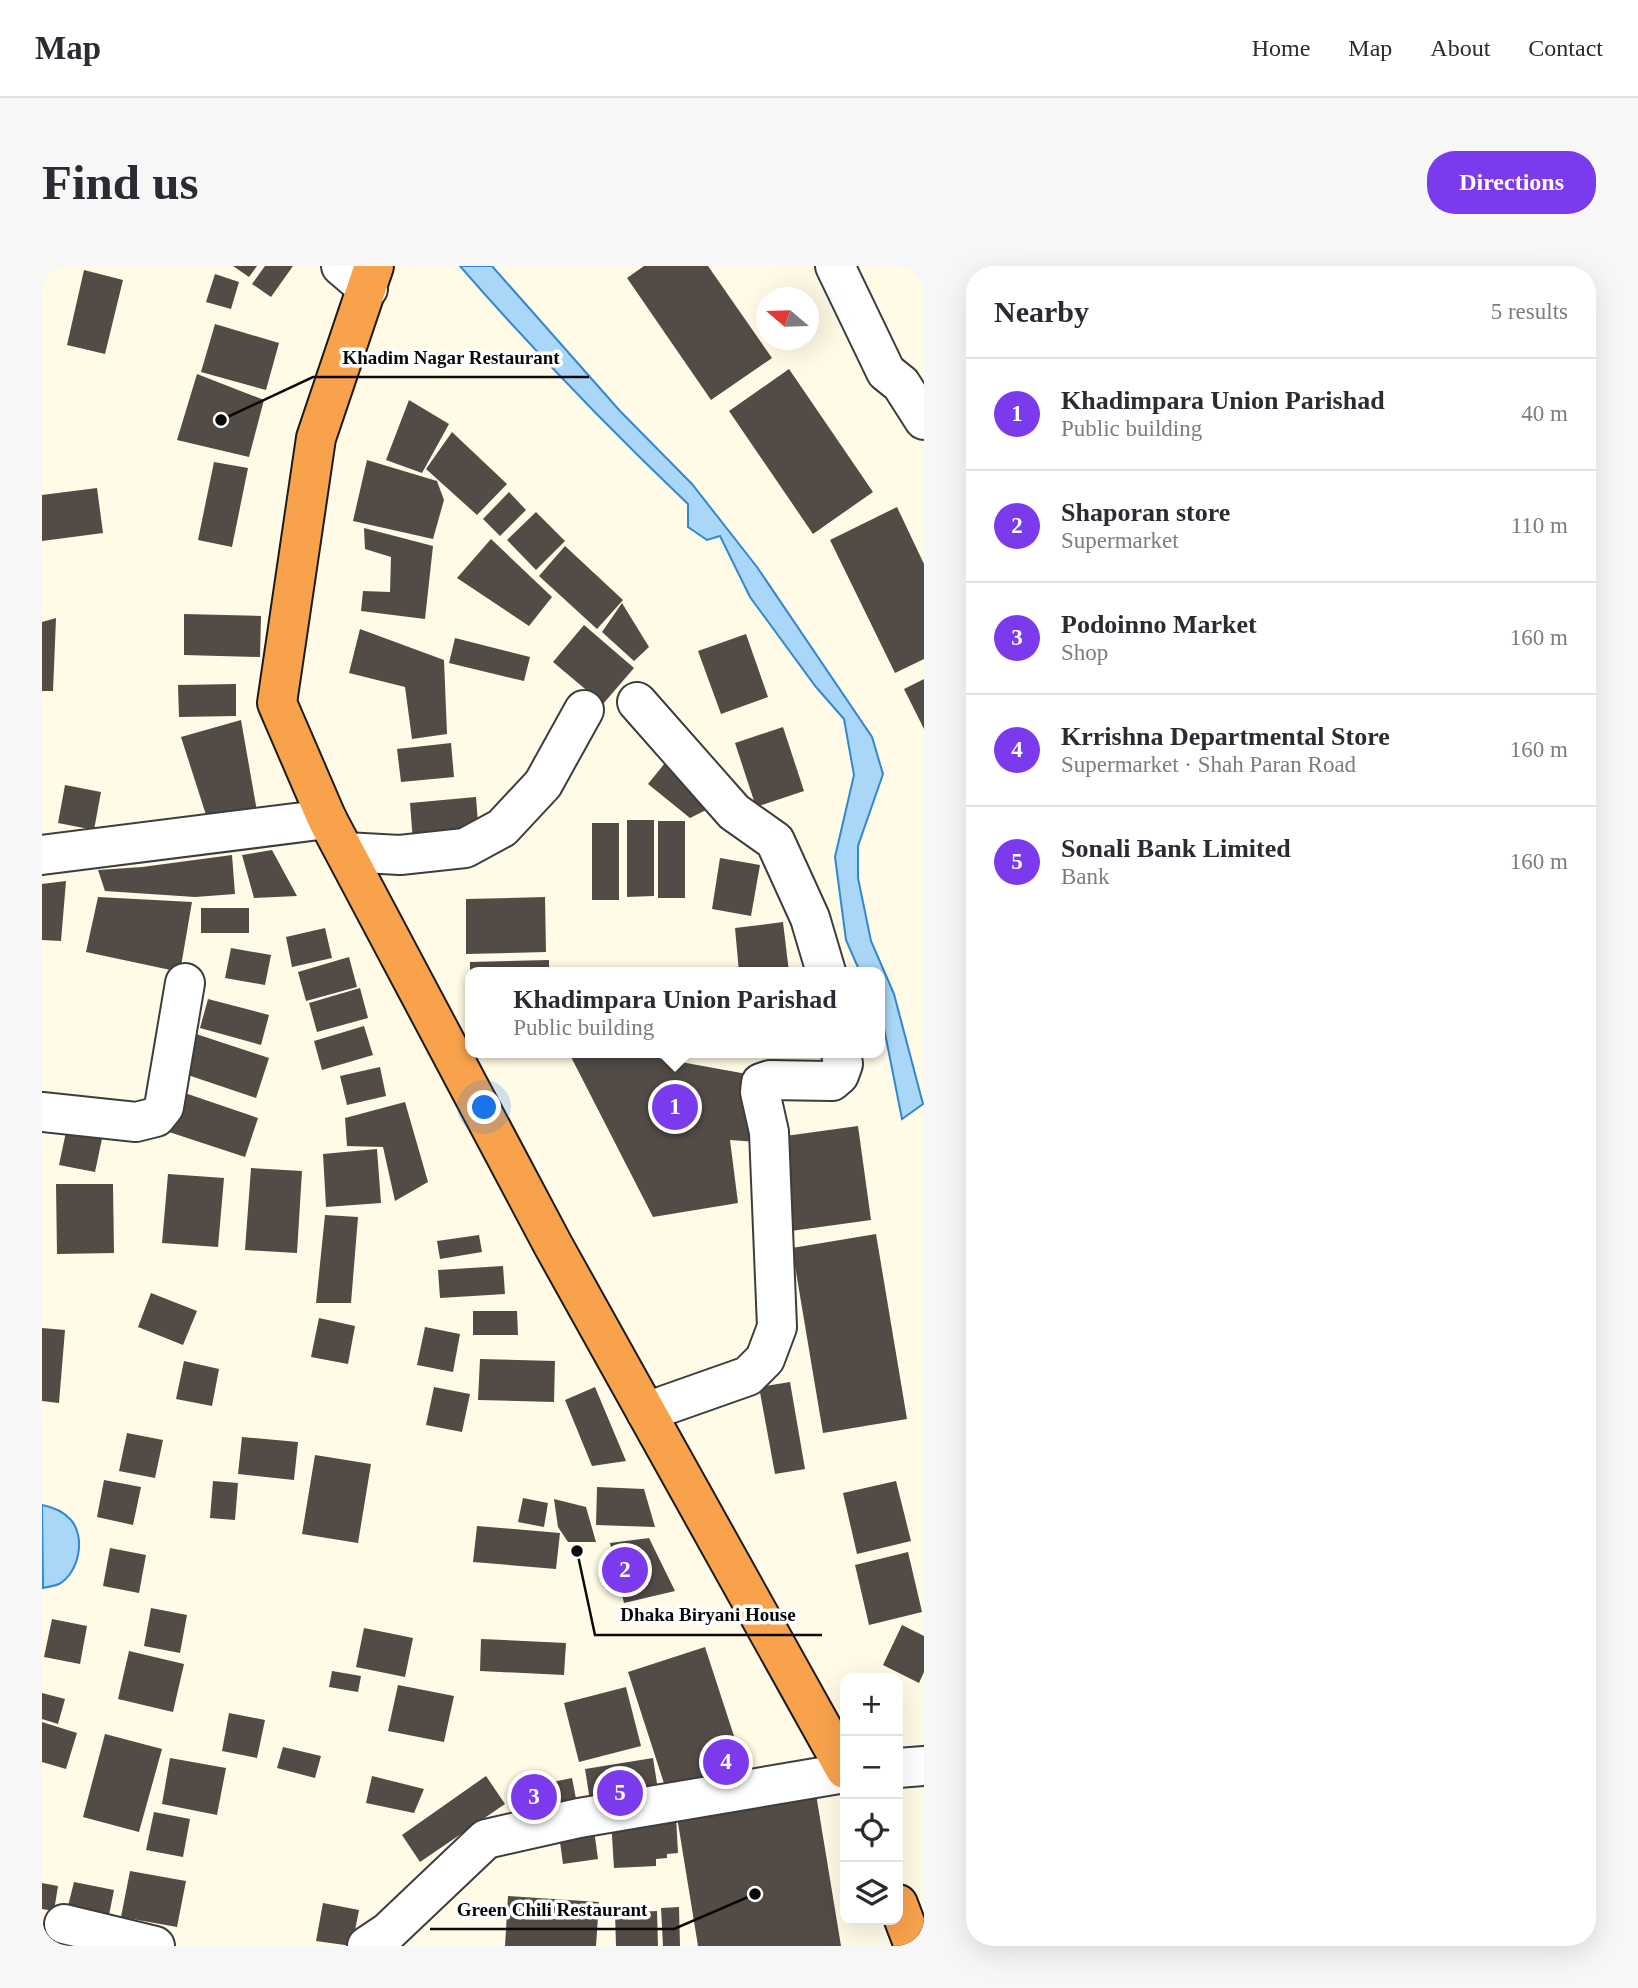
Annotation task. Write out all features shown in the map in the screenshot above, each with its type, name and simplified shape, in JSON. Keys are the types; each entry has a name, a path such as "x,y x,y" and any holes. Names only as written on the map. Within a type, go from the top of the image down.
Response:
{"highway":[{"path":"361,274 316,438 277,704 327,819 553,1245 840,1762"},
{"path":"903,1917 914,1946"}],"street":[{"path":"835,266 886,372 901,384 924,420"},
{"path":"637,702 734,812 775,841 810,918 825,967"},
{"path":"345,852 400,855 465,848 502,828 543,784 584,710"},
{"path":"42,855 327,819"},
{"path":"42,1112 136,1122 156,1117 164,1107 185,983"},
{"path":"646,1412 748,1376 765,1359 777,1327 769,1132 760,1092 761,1083 770,1080 832,1081 839,1075 842,1058"},
{"path":"903,1768 924,1766"},
{"path":"367,1946 388,1932 486,1839 579,1818 840,1772"},
{"path":"64,1924 155,1946"}],"water":[{"path":"460,266 492,266 620,411 692,484 757,567 872,737 883,774 858,846 858,878 871,941 882,967 858,967 846,940 835,857 854,775 844,719 816,687 750,597 720,536 707,540 688,527 688,504 571,388"},
{"path":"885,973 894,994 923,1104 902,1119 885,1033"},
{"path":"42,1505 58,1510 71,1520 76,1527 79,1545 76,1563 66,1579 59,1584 43,1588"}],"building":[{"path":"233,266 257,266 249,277"},
{"path":"265,266 293,266 271,297 252,284"},
{"path":"644,266 708,266 756,335 756,350 766,350 772,358 711,400 627,278"},
{"path":"84,270 123,280 105,354 67,345"},
{"path":"215,274 239,282 231,309 206,302"},
{"path":"215,324 279,343 266,390 201,372"},
{"path":"789,369 873,492 813,534 729,411"},
{"path":"197,374 264,400 249,457 177,440"},
{"path":"409,400 449,424 422,473 386,460"},
{"path":"452,432 507,484 477,515 426,469"},
{"path":"367,460 437,481 444,500 433,539 353,521"},
{"path":"214,462 248,468 232,547 198,540"},
{"path":"97,488 103,533 42,541 42,495"},
{"path":"509,492 526,510 500,536 483,519"},
{"path":"897,507 924,564 924,659 895,673 830,540"},
{"path":"536,512 565,541 536,570 507,540"},
{"path":"364,528 433,546 425,619 361,611 363,591 390,592 391,557 365,549"},
{"path":"491,539 552,597 529,626 457,578"},
{"path":"565,546 623,600 597,629 539,576"},
{"path":"622,603 649,647 634,661 602,632"},
{"path":"184,614 261,616 260,657 184,655"},
{"path":"56,618 53,691 42,691 42,622"},
{"path":"584,625 634,668 603,704 553,662"},
{"path":"360,629 444,660 447,734 412,739 405,687 349,673"},
{"path":"746,634 768,697 721,714 698,651"},
{"path":"455,638 530,657 524,681 449,663"},
{"path":"924,679 924,729 904,689"},
{"path":"236,684 236,716 179,717 178,685"},
{"path":"241,720 258,817 207,818 181,737"},
{"path":"783,727 804,791 756,807 735,743"},
{"path":"451,743 454,777 401,782 397,749"},
{"path":"665,763 716,805 690,818 648,784"},
{"path":"65,785 101,792 94,830 58,823"},
{"path":"476,797 479,836 413,842 410,803"},
{"path":"627,820 654,820 654,896 627,897"},
{"path":"658,821 685,821 685,898 658,898"},
{"path":"592,823 619,823 619,900 592,900"},
{"path":"272,850 297,896 254,898 242,855"},
{"path":"232,855 235,894 195,897 105,891 98,870 142,867"},
{"path":"720,858 760,865 751,916 712,909"},
{"path":"66,881 61,941 42,940 42,884"},
{"path":"98,897 192,902 180,972 86,952"},
{"path":"545,897 546,952 466,954 466,899"},
{"path":"201,908 249,908 249,933 201,933"},
{"path":"783,922 788,967 739,967 735,928"},
{"path":"325,928 332,958 292,967 286,937"},
{"path":"231,948 271,955 265,985 225,978"},
{"path":"349,957 357,987 306,1001 298,972"},
{"path":"549,960 549,967 470,967 470,962"},
{"path":"360,988 368,1018 317,1032 309,1003"},
{"path":"208,999 269,1015 261,1045 200,1028"},
{"path":"364,1026 373,1055 322,1070 314,1041"},
{"path":"187,1031 269,1058 256,1098 173,1070"},
{"path":"572,1058 659,1058 747,1074 758,1142 730,1140 738,1203 653,1217"},
{"path":"380,1067 386,1096 347,1105 340,1076"},
{"path":"176,1090 258,1118 245,1157 163,1130"},
{"path":"405,1102 428,1182 395,1201 383,1147 347,1146 345,1118"},
{"path":"858,1126 871,1220 791,1231 778,1137"},
{"path":"67,1127 103,1134 95,1172 59,1165"},
{"path":"377,1149 381,1203 326,1207 323,1154"},
{"path":"251,1168 302,1171 297,1253 245,1250"},
{"path":"168,1174 224,1178 218,1247 162,1243"},
{"path":"56,1184 113,1184 114,1253 57,1254"},
{"path":"325,1215 358,1217 351,1303 316,1303"},
{"path":"876,1234 907,1419 823,1433 792,1248"},
{"path":"479,1235 482,1252 440,1259 437,1241"},
{"path":"503,1266 505,1294 440,1298 438,1270"},
{"path":"151,1293 197,1311 183,1345 138,1327"},
{"path":"473,1311 517,1311 518,1335 473,1335"},
{"path":"319,1318 355,1326 348,1364 311,1357"},
{"path":"425,1327 460,1334 453,1372 417,1365"},
{"path":"42,1328 65,1330 59,1403 42,1401"},
{"path":"480,1359 555,1361 554,1402 478,1400"},
{"path":"184,1361 219,1369 212,1406 176,1399"},
{"path":"790,1382 805,1469 775,1474 759,1387"},
{"path":"434,1387 470,1394 462,1432 426,1425"},
{"path":"595,1387 626,1461 592,1466 565,1400"},
{"path":"127,1433 163,1440 155,1478 119,1471"},
{"path":"242,1437 298,1442 294,1480 238,1474"},
{"path":"315,1455 371,1464 358,1543 302,1534"},
{"path":"104,1480 141,1487 133,1525 97,1517"},
{"path":"213,1481 238,1483 235,1520 210,1518"},
{"path":"896,1481 911,1541 857,1554 843,1493"},
{"path":"597,1487 644,1489 655,1527 596,1525"},
{"path":"523,1498 548,1503 544,1527 518,1522"},
{"path":"554,1499 586,1507 596,1542 568,1542 558,1527"},
{"path":"477,1526 560,1533 556,1569 473,1562"},
{"path":"649,1538 675,1591 624,1603 610,1543"},
{"path":"110,1548 146,1555 139,1593 103,1586"},
{"path":"908,1552 922,1612 869,1625 855,1565"},
{"path":"151,1608 187,1615 180,1653 144,1646"},
{"path":"52,1619 87,1626 80,1664 44,1657"},
{"path":"902,1625 924,1636 924,1672 919,1683 883,1665"},
{"path":"364,1628 413,1638 405,1677 356,1667"},
{"path":"481,1639 566,1643 564,1675 480,1671"},
{"path":"705,1647 747,1776 670,1802 628,1672"},
{"path":"129,1651 184,1664 173,1712 118,1699"},
{"path":"332,1671 361,1676 358,1692 329,1687"},
{"path":"398,1685 454,1696 444,1742 388,1731"},
{"path":"626,1687 641,1746 579,1762 564,1703"},
{"path":"42,1693 65,1699 58,1724 42,1719"},
{"path":"229,1713 265,1720 257,1758 222,1751"},
{"path":"42,1722 77,1733 66,1769 42,1762"},
{"path":"105,1734 162,1749 139,1832 83,1817"},
{"path":"283,1747 321,1756 315,1778 277,1768"},
{"path":"170,1758 226,1768 217,1815 162,1804"},
{"path":"653,1758 659,1796 591,1807 585,1769"},
{"path":"372,1776 424,1789 414,1813 366,1803"},
{"path":"486,1776 505,1804 420,1862 402,1835"},
{"path":"572,1778 578,1809 513,1822 508,1791"},
{"path":"816,1794 841,1946 698,1946 677,1817"},
{"path":"154,1812 190,1819 183,1857 146,1850"},
{"path":"676,1816 678,1853 656,1859 656,1866 614,1868 611,1820"},
{"path":"594,1830 598,1859 563,1864 559,1835"},
{"path":"130,1871 186,1881 177,1927 121,1917"},
{"path":"74,1882 114,1890 109,1915 68,1906"},
{"path":"42,1883 58,1886 54,1911 42,1909"},
{"path":"508,1896 599,1902 596,1946 505,1946"},
{"path":"323,1903 359,1910 352,1946 316,1941"},
{"path":"679,1907 680,1946 663,1946 661,1908"},
{"path":"657,1911 658,1946 616,1946 615,1913"}],"place":[{"name":"Khadim Nagar Restaurant","path":"221,420"},
{"name":"Khadimpara Union Parishad","path":"675,1107"},
{"name":"Dhaka Biryani House","path":"577,1551"},
{"name":"Shaporan store","path":"625,1570"},
{"name":"Krrishna Departmental Store","path":"726,1762"},
{"name":"Sonali Bank Limited","path":"620,1793"},
{"name":"Podoinno Market","path":"534,1797"},
{"name":"Green Chili Restaurant","path":"755,1894"}]}
